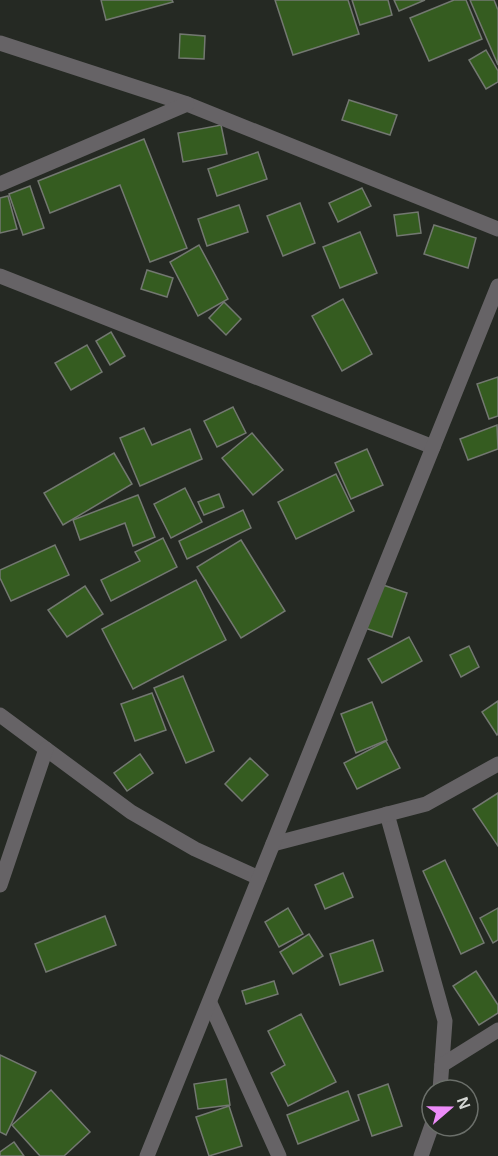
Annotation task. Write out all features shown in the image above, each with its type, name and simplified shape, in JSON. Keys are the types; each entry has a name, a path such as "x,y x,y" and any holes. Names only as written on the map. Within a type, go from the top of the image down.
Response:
{"street":[{"path":"0,43 187,104 498,229"},
{"path":"0,184 187,104"},
{"path":"0,276 433,447"},
{"path":"147,1156 498,286"},
{"path":"0,715 130,812 195,849 260,878"},
{"path":"0,885 46,749"},
{"path":"273,844 426,804 498,764"},
{"path":"387,814 446,1021 441,1078"},
{"path":"210,1003 279,1156"},
{"path":"442,1065 498,1030"},
{"path":"421,1156 427,1138"}],"building":[{"path":"101,0 172,0 173,2 106,20"},
{"path":"275,0 348,0 359,34 293,55"},
{"path":"352,0 388,0 392,15 360,25"},
{"path":"394,0 425,0 399,11"},
{"path":"454,0 466,0 482,39 429,61 410,18"},
{"path":"470,0 494,0 498,10 498,65"},
{"path":"180,34 205,36 204,59 179,58"},
{"path":"486,50 498,71 498,82 486,89 469,60"},
{"path":"349,100 397,115 390,135 342,120"},
{"path":"221,125 227,154 183,162 178,133"},
{"path":"144,139 187,248 150,262 120,185 50,213 38,181"},
{"path":"258,152 267,179 217,196 208,169"},
{"path":"30,186 44,228 23,235 9,194"},
{"path":"362,188 371,206 338,222 329,203"},
{"path":"8,196 17,229 0,233 0,198"},
{"path":"300,203 315,243 283,256 267,216"},
{"path":"239,205 248,232 207,246 198,219"},
{"path":"418,212 421,233 397,236 394,215"},
{"path":"434,225 476,238 468,268 424,254"},
{"path":"360,232 377,273 340,288 323,247"},
{"path":"199,245 228,299 198,316 170,262"},
{"path":"147,270 173,278 167,297 141,289"},
{"path":"343,299 372,354 342,371 312,316"},
{"path":"224,302 241,319 226,335 209,318"},
{"path":"111,332 125,356 110,365 96,341"},
{"path":"87,345 102,372 71,390 55,363"},
{"path":"498,377 498,416 489,419 477,384"},
{"path":"233,407 246,433 217,447 204,421"},
{"path":"497,425 498,449 468,460 460,439"},
{"path":"144,428 152,445 190,429 202,459 140,486 120,438"},
{"path":"252,433 283,470 253,495 222,458"},
{"path":"367,449 383,485 351,499 335,463"},
{"path":"114,453 132,484 63,525 44,493"},
{"path":"336,474 354,511 296,539 278,502"},
{"path":"185,488 202,522 171,538 154,504"},
{"path":"219,494 224,507 204,515 198,502"},
{"path":"138,495 155,537 133,546 125,523 80,540 73,520"},
{"path":"243,510 251,528 187,559 179,541"},
{"path":"163,538 177,567 111,601 101,580 140,561 135,552"},
{"path":"241,540 285,611 241,638 197,567"},
{"path":"55,545 69,575 11,601 0,578 0,570"},
{"path":"196,580 226,640 133,689 102,629"},
{"path":"380,584 407,593 392,637 365,628"},
{"path":"85,586 103,614 67,637 48,610"},
{"path":"409,637 422,661 382,683 368,659"},
{"path":"469,646 479,667 461,677 450,655"},
{"path":"183,676 214,751 186,763 154,688"},
{"path":"152,693 166,730 135,741 121,704"},
{"path":"498,701 498,734 497,735 482,712"},
{"path":"372,702 387,740 356,753 341,714"},
{"path":"386,741 400,768 357,789 344,763"},
{"path":"140,754 153,773 127,791 114,773"},
{"path":"250,758 268,775 242,801 225,784"},
{"path":"498,793 498,846 473,809"},
{"path":"445,860 484,943 461,954 423,871"},
{"path":"343,873 353,897 325,909 315,885"},
{"path":"288,908 303,934 279,947 265,922"},
{"path":"498,908 498,940 493,943 480,918"},
{"path":"105,916 116,945 46,972 35,944"},
{"path":"309,934 323,956 293,974 280,952"},
{"path":"373,940 383,971 340,985 330,954"},
{"path":"476,971 498,1005 498,1013 479,1025 453,986"},
{"path":"274,981 278,994 246,1004 242,991"},
{"path":"301,1014 336,1082 288,1106 271,1073 285,1065 268,1031"},
{"path":"0,1055 36,1072 6,1135 0,1132"},
{"path":"226,1079 230,1105 198,1109 194,1084"},
{"path":"388,1084 402,1126 372,1136 358,1095"},
{"path":"51,1090 90,1132 64,1156 40,1156 12,1125"},
{"path":"348,1091 359,1120 298,1144 287,1115"},
{"path":"229,1106 242,1146 209,1156 196,1117"},
{"path":"14,1142 24,1156 0,1156 0,1152"}]}
